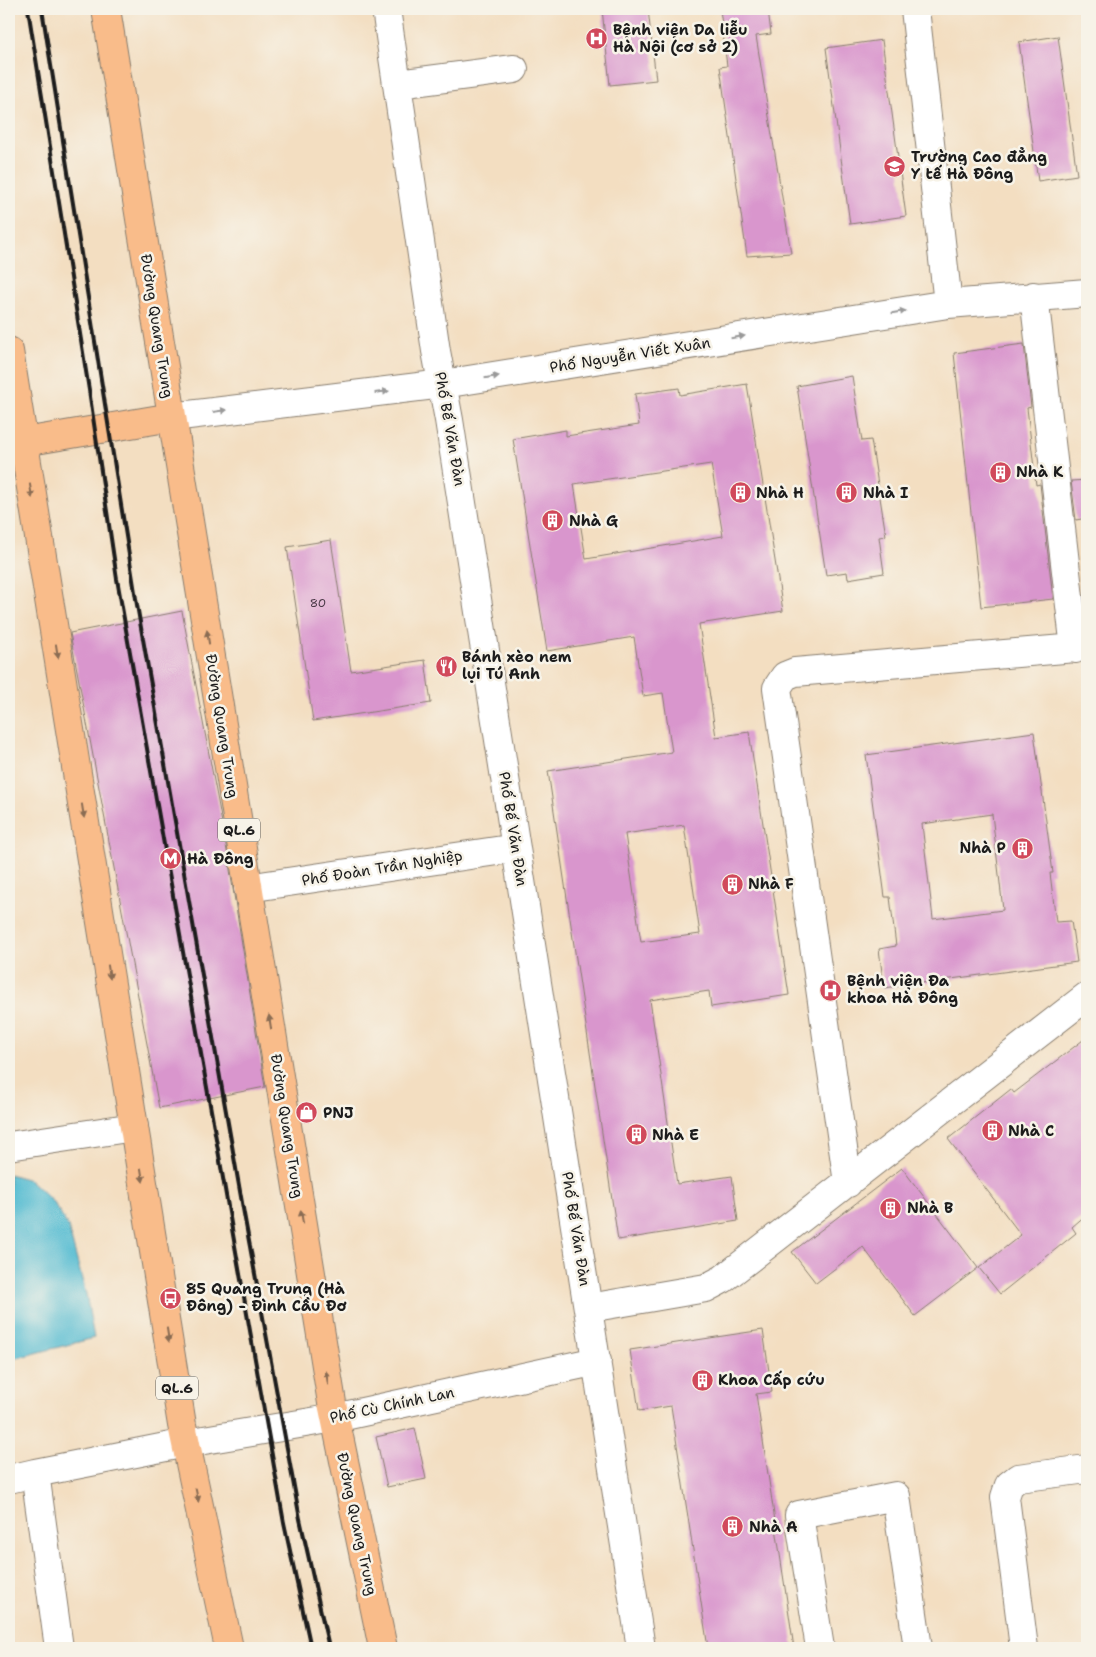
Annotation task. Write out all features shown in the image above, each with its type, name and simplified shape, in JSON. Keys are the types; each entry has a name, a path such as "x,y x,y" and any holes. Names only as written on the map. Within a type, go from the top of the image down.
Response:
{"highway":[{"name":"Đường Quang Trung","path":"106,9 335,1418 383,1648"},
{"path":"9,351 134,1127"},
{"path":"24,442 172,417"},
{"name":"QL.6","path":"134,1127 186,1443 230,1648"}],"street":[{"name":"Phố Bế Văn Đàn","path":"386,9 436,351 443,384 641,1648"},
{"path":"915,9 948,304"},
{"path":"398,84 514,69"},
{"name":"Phố Nguyễn Viết Xuân","path":"172,417 443,384 948,304 1087,293"},
{"path":"848,1183 777,688 785,676 795,672 1081,648 1034,296"},
{"name":"Phố Đoàn Trần Nghiệp","path":"248,888 516,848"},
{"path":"588,1308 706,1288 723,1279 1087,996"},
{"path":"9,1146 134,1127"},
{"name":"Phố Cù Chính Lan","path":"9,1479 186,1443 335,1418 596,1361"},
{"path":"1024,1648 1005,1497 1009,1485 1018,1478 1087,1469"},
{"path":"35,1473 59,1648"},
{"path":"820,1648 799,1515 896,1496 918,1648"}],"water":[{"path":"9,1174 30,1180 54,1203 68,1227 86,1294 94,1338 9,1360"}],"building":[{"path":"602,9 648,9 656,80 610,85"},
{"path":"720,9 768,9 771,34 756,36 791,253 747,256 720,67 727,66"},
{"path":"1058,36 1077,175 1038,181 1019,42"},
{"path":"882,40 906,216 850,224 826,48"},
{"name":"Nhà K","path":"1024,344 1031,407 1027,408 1036,485 1040,484 1053,599 981,607 954,353"},
{"name":"Nhà I","path":"852,376 862,441 871,440 886,536 879,537 884,573 848,579 847,572 826,575 797,386"},
{"path":"747,384 783,611 699,624 716,737 749,732 789,995 711,1007 709,991 650,1000 677,1184 732,1176 738,1221 618,1240 548,771 672,752 663,693 643,696 634,637 547,651 513,439 566,430 566,436 639,425 635,394 679,388 680,395","holes":["711,464 723,536 586,559 574,484","684,825 700,934 641,942 625,834"]},
{"path":"1087,480 1087,518 1076,520 1071,481"},
{"path":"331,540 351,671 425,660 431,703 313,721 287,547"},
{"path":"182,611 225,839 265,1087 159,1108 70,633"},
{"name":"Nhà P","path":"1034,732 1053,873 1050,873 1056,922 1071,921 1077,962 884,988 879,949 896,946 890,897 885,897 866,755","holes":["992,814 1003,910 933,919 922,824"]},
{"path":"1087,1037 1087,1214 1072,1227 1076,1233 1000,1294 979,1268 1021,1235 948,1139 1011,1089 1014,1093"},
{"name":"Nhà B","path":"902,1168 978,1268 915,1316 863,1247 816,1283 792,1252"},
{"name":"Nhà A","path":"763,1330 772,1392 756,1394 794,1648 708,1648 671,1406 639,1411 630,1350"},
{"path":"415,1428 426,1479 387,1487 376,1437"}],"railway":[{"path":"28,9 117,579 284,1523 311,1648"},
{"path":"42,9 137,605 244,1214 300,1519 329,1648"}],"place":[{"name":"Bệnh viện Da liễu Hà Nội (cơ sở 2)","path":"597,39"},
{"name":"Trường Cao đẳng Y tế Hà Đông","path":"895,166"},
{"name":"Nhà K","path":"1000,472"},
{"name":"Nhà H","path":"740,493"},
{"name":"Nhà I","path":"847,493"},
{"name":"Nhà G","path":"553,521"},
{"name":"Bánh xèo nem lụi Tú Anh","path":"446,666"},
{"name":"Nhà P","path":"1022,848"},
{"name":"Hà Đông","path":"171,859"},
{"name":"Nhà F","path":"732,884"},
{"name":"Bệnh viện Đa khoa Hà Đông","path":"831,990"},
{"name":"PNJ","path":"307,1113"},
{"name":"Nhà C","path":"992,1131"},
{"name":"Nhà E","path":"636,1135"},
{"name":"Nhà B","path":"891,1208"},
{"name":"85 Quang Trung (Hà Đông) - Đình Cầu Đơ","path":"170,1298"},
{"name":"Khoa Cấp cứu","path":"702,1380"},
{"name":"Nhà A","path":"733,1527"}]}
